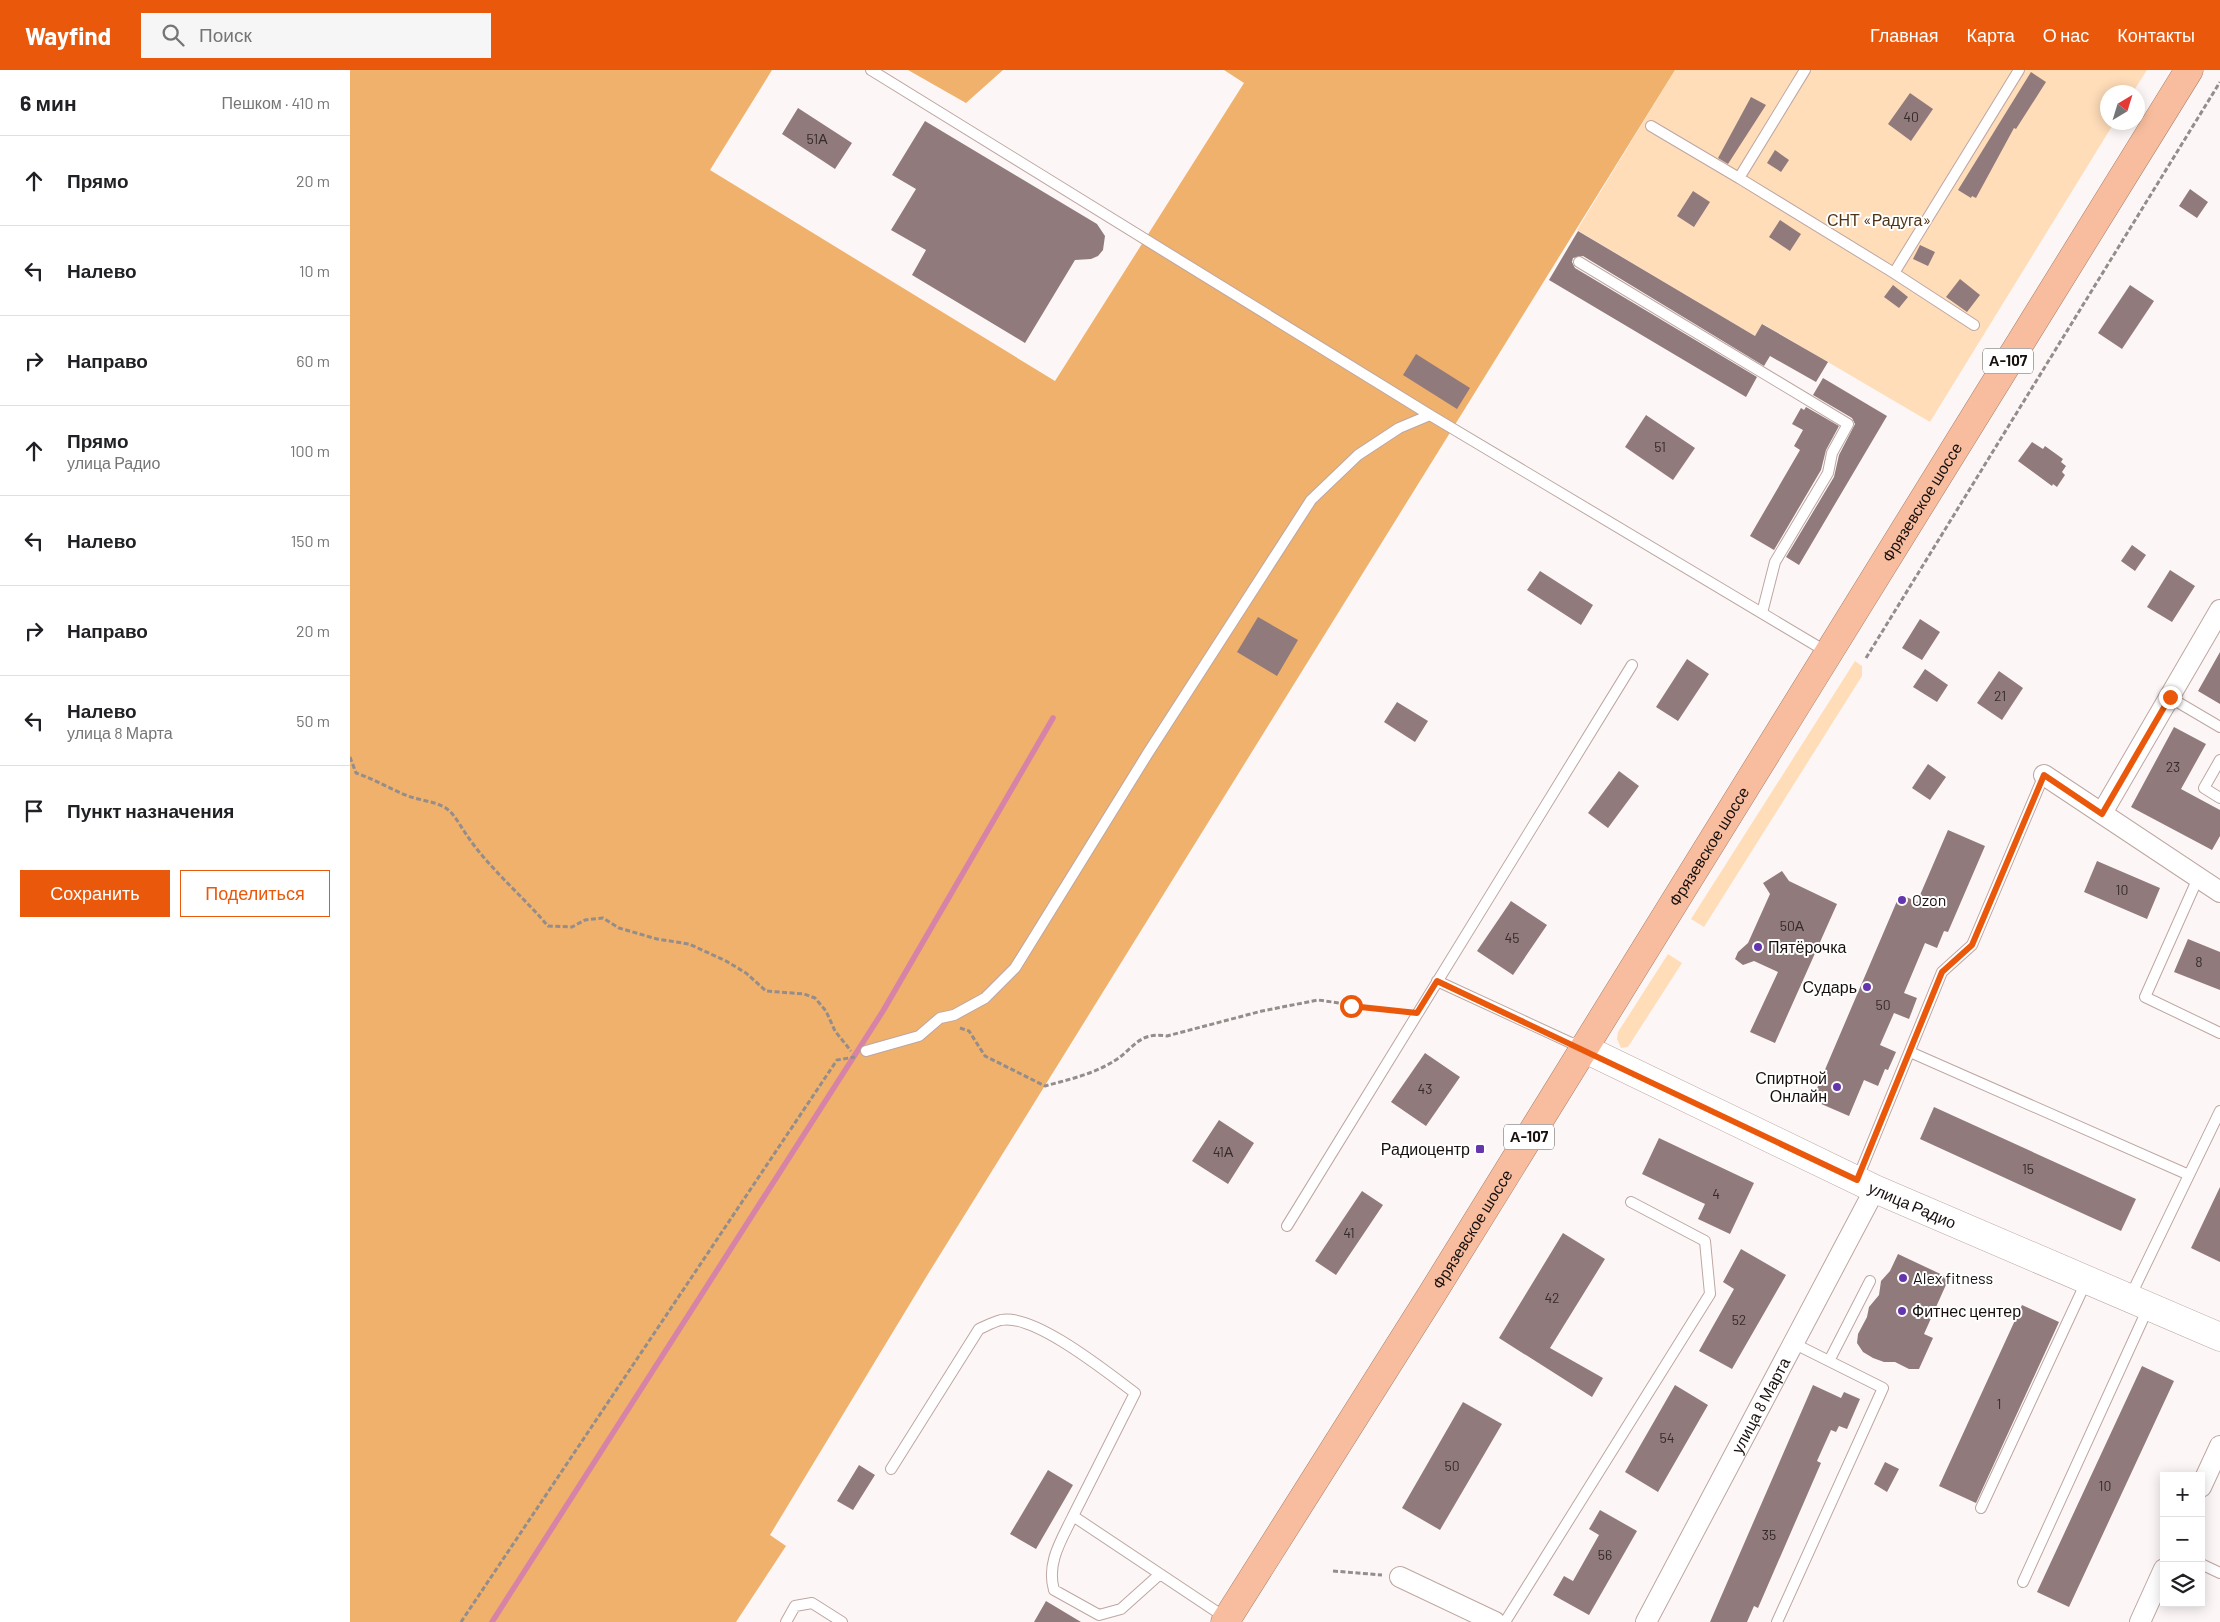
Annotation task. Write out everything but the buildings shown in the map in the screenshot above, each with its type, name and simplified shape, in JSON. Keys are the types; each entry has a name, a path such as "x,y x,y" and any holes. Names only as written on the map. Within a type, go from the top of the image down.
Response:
{"highway":[{"name":"Фрязевское шоссе","path":"1226,1620 1432,1294 1827,652 2189,70"}],"main road":[{"name":"улица Радио","path":"1583,1048 1866,1184 2220,1337"}],"street":[{"path":"2102,814 2220,610"},
{"path":"2044,775 2220,892"},
{"name":"улица 8 Марта","path":"1646,1622 1793,1343 1866,1184"},
{"path":"2205,1478 2220,1446"},
{"path":"1400,1577 1485,1620"},
{"path":"2140,1622 2160,1578"}],"lane":[{"path":"871,70 1430,415 1827,652"},
{"path":"1739,178 1805,70"},
{"path":"1894,273 2019,70"},
{"path":"1651,126 1894,273 1974,324"},
{"path":"1579,262 1848,424 1832,453 1828,473 1775,562 1762,614"},
{"path":"866,1051 919,1036 940,1018 954,1014 985,998 1015,968 1148,753 1311,500 1358,455 1399,428 1430,415"},
{"path":"1287,1226 1632,665"},
{"path":"2170,697 2220,727"},
{"path":"2220,760 2204,788 2220,798"},
{"path":"1866,1184 1910,1052 1942,972 1972,945 2044,775"},
{"path":"2198,878 2145,997 2220,1033"},
{"path":"1437,981 1583,1048"},
{"path":"1910,1052 2189,1175"},
{"path":"2023,1582 2139,1303 2189,1175 2220,1111"},
{"path":"1505,1622 1710,1294 1705,1241 1630,1202"},
{"path":"1829,1361 1870,1281"},
{"path":"1981,1508 2087,1281"},
{"path":"891,1469 979,1329 1002,1320 1029,1324 1079,1352 1135,1393 1055,1554 1050,1577 1054,1590 1099,1615 1121,1610 1160,1574"},
{"path":"1777,1622 1883,1388 1793,1343"},
{"path":"1073,1516 1226,1620"},
{"path":"2205,1566 2220,1573"},
{"path":"786,1622 795,1606 812,1603 842,1622"}],"path":[{"path":"1866,658 2220,82"},
{"path":"350,757 356,773 375,779 408,796 442,806 458,820 464,831 502,878 525,899 548,926 572,927 585,920 603,918 619,928 657,939 688,944 726,961 746,973 766,991 804,994 815,998 826,1011 835,1031 850,1050 866,1051 867,1054 837,1060 461,1622"},
{"path":"956,1027 969,1031 985,1056 1045,1086 1115,1061 1131,1045 1155,1034 1167,1036 1271,1009 1318,1000 1417,1013"},
{"path":"1333,1571 1400,1577"}],"green space":[{"name":"СНТ «Радуга»","path":"1675,70 2147,70 2137,85 2100,85 2100,130 2110,130 1930,422 1763,324 1755,336 1577,230"},
{"path":"1855,661 1862,666 1862,676 1704,927 1691,919"},
{"path":"1668,954 1682,963 1628,1047 1621,1048 1617,1039 1618,1032"}],"shaded area":[{"path":"350,70 772,70 710,170 1055,381 1244,83 1224,70 1675,70 928,1274 770,1535 786,1546 736,1622 350,1622"},
{"path":"908,70 1003,70 966,103"}],"waterway":[{"path":"492,1622 883,1011 1053,718"}],"place":[{"name":"Ozon","path":"1902,900"},
{"name":"Пятёрочка","path":"1758,947"},
{"name":"Сударь","path":"1867,987"},
{"name":"Спиртной Онлайн","path":"1837,1087"},
{"name":"Радиоцентр","path":"1480,1149"},
{"name":"Alex fitness","path":"1903,1278"},
{"name":"Фитнес центер","path":"1902,1311"}],"route":[{"path":"1351,1006 1417,1013 1437,981 1583,1048 1857,1180 1942,972 1972,945 2044,775 2102,814 2170,697"}]}
